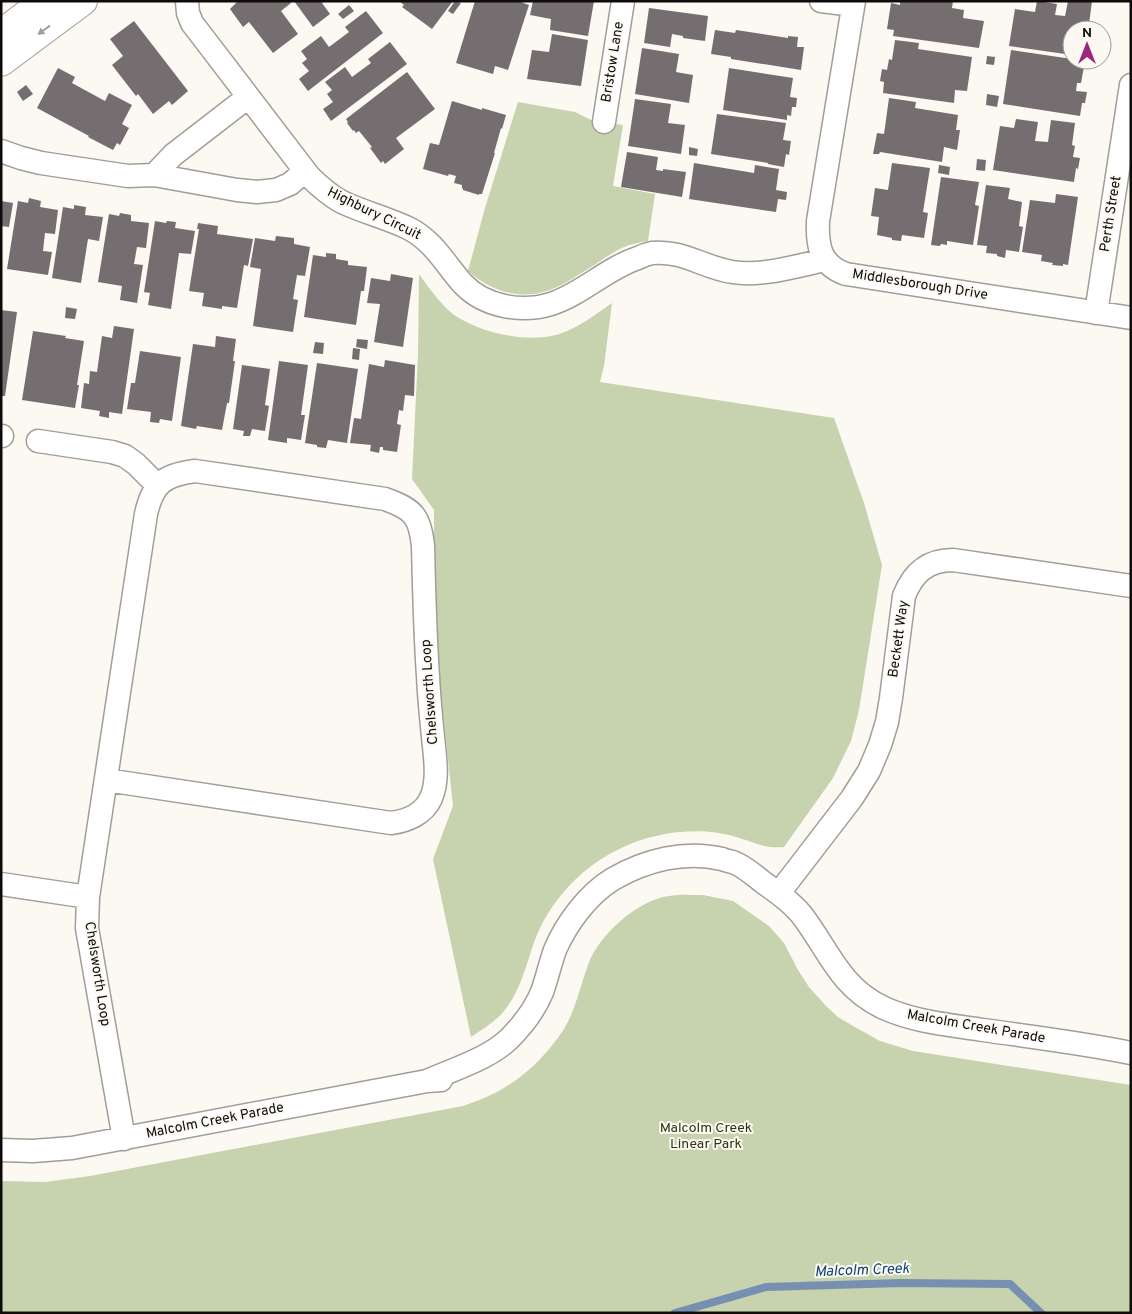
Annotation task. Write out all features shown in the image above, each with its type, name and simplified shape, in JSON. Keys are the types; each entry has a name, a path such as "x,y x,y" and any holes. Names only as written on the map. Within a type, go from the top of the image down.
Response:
{"street":[{"path":"1,34 44,1"},
{"path":"1,62 83,1"},
{"name":"Highbury Circuit","path":"187,1 188,13 192,23 305,171 324,191 340,201 409,229 428,241 464,285 477,295 491,302 512,308 531,308 552,304 627,261 650,254 668,253 685,256 710,267 734,272 757,273 787,269 825,260"},
{"name":"Bristow Lane","path":"604,122 622,1"},
{"path":"822,1 854,3 818,221 820,250 825,260"},
{"name":"Perth Street","path":"1096,313 1131,85"},
{"path":"154,175 173,155 248,97"},
{"path":"1,151 41,163 128,176 154,175 257,192 276,190 290,184 305,171"},
{"name":"Middlesborough Drive","path":"825,260 831,267 846,274 1131,318"},
{"path":"38,441 112,452 125,456 158,486"},
{"name":"Chelsworth Loop","path":"106,780 391,823 402,822 415,816 431,798 435,785 436,768 428,675 423,546 421,530 409,511 398,504 384,499 195,472 169,477 158,486 150,499 146,514 88,897 87,928 124,1139"},
{"name":"Beckett Way","path":"779,893 852,798 869,771 887,722 904,596 909,584 926,566 944,560 953,560 1131,586"},
{"name":"Malcolm Creek Parade","path":"1,1150 33,1151 72,1148 427,1081 456,1079 476,1075 492,1067 518,1049 536,1027 551,1006 577,938 605,902 628,886 653,876 688,870 703,869 740,877 758,878 779,893 799,913 845,980 862,995 883,1008 910,1018 1131,1052"},
{"path":"1,884 88,897"}],"green space":[{"path":"518,102 575,112 593,121 623,125 613,186 655,194 648,241 632,244 619,250 556,288 527,294 516,294 496,289 468,271 485,208"},
{"path":"419,274 440,302 458,317 483,329 511,336 539,337 559,334 583,323 612,303 604,366 600,382 834,418 864,503 882,565 859,710 851,741 833,778 784,847 765,846 719,833 691,831 645,839 608,855 591,866 562,894 540,928 521,982 511,1002 497,1019 471,1037 433,859 453,806 440,684 434,567 434,510 412,479 418,354"},
{"name":"Malcolm Creek Linear Park","path":"677,895 703,895 733,901 769,926 784,943 809,987 826,1006 838,1017 880,1041 913,1051 1131,1085 1131,1313 1,1313 1,1181 45,1182 90,1176 463,1106 483,1098 515,1081 534,1066 557,1039 572,1014 593,954 600,943 620,921 644,904 657,899"}],"building":[{"path":"238,1 290,1 291,3 281,11 298,34 273,53 249,22 243,27 230,9"},
{"path":"294,1 325,1 322,3 330,14 313,27"},
{"path":"399,1 453,1 432,29 402,7 404,5"},
{"path":"455,1 461,3 453,14 448,11"},
{"path":"475,1 518,1 529,5 508,70 495,66 493,74 456,63"},
{"path":"533,1 594,1 588,36 550,30 551,19 530,15"},
{"path":"900,1 953,1 952,8 964,10 963,18 984,21 979,48 893,36 894,30 887,29 891,3 900,5"},
{"path":"1037,1 1057,4 1055,15 1065,16 1068,1 1092,1 1090,20 1062,20 1062,54 1009,46 1015,9 1035,12"},
{"path":"349,5 354,11 343,19 338,14"},
{"path":"649,8 708,16 705,41 683,38 683,36 672,34 670,47 644,43"},
{"path":"366,11 383,33 308,91 299,79 309,71 302,63 307,59 301,51 321,36 329,47 349,32 345,27"},
{"path":"134,21 188,91 172,105 169,101 153,114 112,65 123,56 110,39"},
{"path":"715,30 735,33 736,30 788,38 788,36 798,37 797,47 804,47 801,70 711,54"},
{"path":"552,34 588,40 581,86 527,79 532,50 549,52"},
{"path":"895,40 919,43 918,49 972,57 967,91 955,90 954,103 883,93 884,82 880,81 882,69 887,70 889,59 892,60"},
{"path":"390,42 407,64 331,121 323,109 333,102 327,94 332,90 325,82 345,67 352,77 371,63 368,59"},
{"path":"642,48 679,54 676,72 693,75 689,103 635,94"},
{"path":"1011,50 1062,58 1062,70 1083,70 1081,83 1077,83 1076,91 1087,92 1085,103 1082,103 1080,116 1003,104"},
{"path":"987,56 995,57 994,65 986,64"},
{"path":"58,68 75,77 72,83 105,101 109,93 132,105 122,124 129,128 120,145 117,143 113,150 37,108"},
{"path":"729,68 793,78 790,97 797,98 796,107 792,107 791,116 787,115 787,120 723,110"},
{"path":"407,72 435,109 396,138 404,149 385,164 383,161 381,163 370,148 372,147 359,131 356,133 353,131 346,119"},
{"path":"26,85 33,94 23,101 17,92"},
{"path":"987,94 999,96 997,107 986,105"},
{"path":"889,98 916,102 915,108 958,115 956,130 960,130 957,150 944,147 942,162 880,152 879,154 873,154 877,133 884,134"},
{"path":"635,99 671,104 668,123 685,125 681,154 628,146"},
{"path":"452,101 506,115 482,194 479,195 463,190 462,185 454,183 456,176 449,174 448,176 423,169 430,143 439,145"},
{"path":"717,114 786,123 783,140 791,141 789,155 786,154 784,167 711,154"},
{"path":"1016,119 1038,122 1035,141 1048,142 1051,120 1075,123 1072,145 1075,146 1073,157 1080,158 1074,182 993,170 1000,126 1014,128"},
{"path":"689,147 698,149 697,156 689,155"},
{"path":"627,152 658,157 656,170 686,172 682,197 621,187"},
{"path":"977,159 986,160 985,171 976,170"},
{"path":"694,163 754,173 755,165 779,169 776,190 787,192 786,200 778,199 776,212 689,199"},
{"path":"892,163 930,168 923,212 928,213 924,238 902,235 901,241 877,235 879,217 871,216 875,188 888,190"},
{"path":"939,165 950,167 949,175 938,173"},
{"path":"941,177 979,182 975,205 979,206 973,245 947,241 947,245 931,245"},
{"path":"986,185 1010,188 1008,199 1022,202 1019,226 1023,227 1019,252 1006,250 1005,258 997,256 997,254 986,253 987,246 977,245"},
{"path":"1056,194 1078,197 1068,265 1063,264 1063,266 1041,261 1042,255 1022,252 1030,200 1055,203"},
{"path":"29,198 41,201 40,207 58,210 55,234 45,233 43,251 52,252 48,275 7,269 18,201 28,203"},
{"path":"1,201 13,203 9,227 1,226"},
{"path":"74,205 86,207 85,215 103,217 99,241 88,239 81,283 52,278 63,207 74,209"},
{"path":"120,213 131,215 131,221 149,223 146,248 137,247 134,264 143,265 137,303 120,300 122,286 98,282 109,214 119,216"},
{"path":"155,221 176,222 175,228 195,231 191,254 179,253 171,309 148,305 150,293 144,292"},
{"path":"198,223 218,226 217,234 253,239 248,266 244,265 237,308 222,306 222,309 202,306 204,293 189,291 199,229 197,229"},
{"path":"276,236 294,238 294,244 310,247 305,276 297,275 293,299 298,300 293,332 253,326 261,269 250,267 255,238 275,241"},
{"path":"326,253 336,254 336,259 348,261 348,265 367,267 364,291 361,291 356,325 304,317 313,255 326,257"},
{"path":"391,274 413,278 403,347 374,342 380,304 367,303 371,278 390,281"},
{"path":"66,307 77,309 75,319 65,318"},
{"path":"1,310 17,312 5,396 1,396"},
{"path":"114,326 134,329 122,414 109,412 109,418 99,416 100,411 81,408 84,383 89,384 90,371 97,372 102,336 112,338"},
{"path":"33,331 84,341 75,408 22,400"},
{"path":"216,336 236,339 229,403 227,403 222,430 197,426 196,429 181,426 193,344 215,347"},
{"path":"357,339 368,340 367,349 356,347"},
{"path":"315,342 324,343 323,354 313,353"},
{"path":"353,348 360,349 359,360 352,359"},
{"path":"140,351 181,357 172,421 160,419 159,423 150,422 151,412 127,409 131,383 135,383"},
{"path":"385,360 415,365 414,396 405,395 403,411 399,410 397,424 401,425 397,452 383,450 383,447 380,447 379,453 370,451 371,445 350,443 354,418 361,419 369,364 384,367"},
{"path":"279,361 308,365 301,415 305,415 301,440 287,438 287,443 268,440"},
{"path":"317,363 358,369 347,443 328,440 326,448 305,443"},
{"path":"242,365 270,369 265,405 269,406 265,431 252,429 250,436 243,436 244,431 233,429"}],"waterway":[{"name":"Malcolm Creek","path":"675,1313 766,1287 901,1283 1010,1284 1041,1313"}]}
